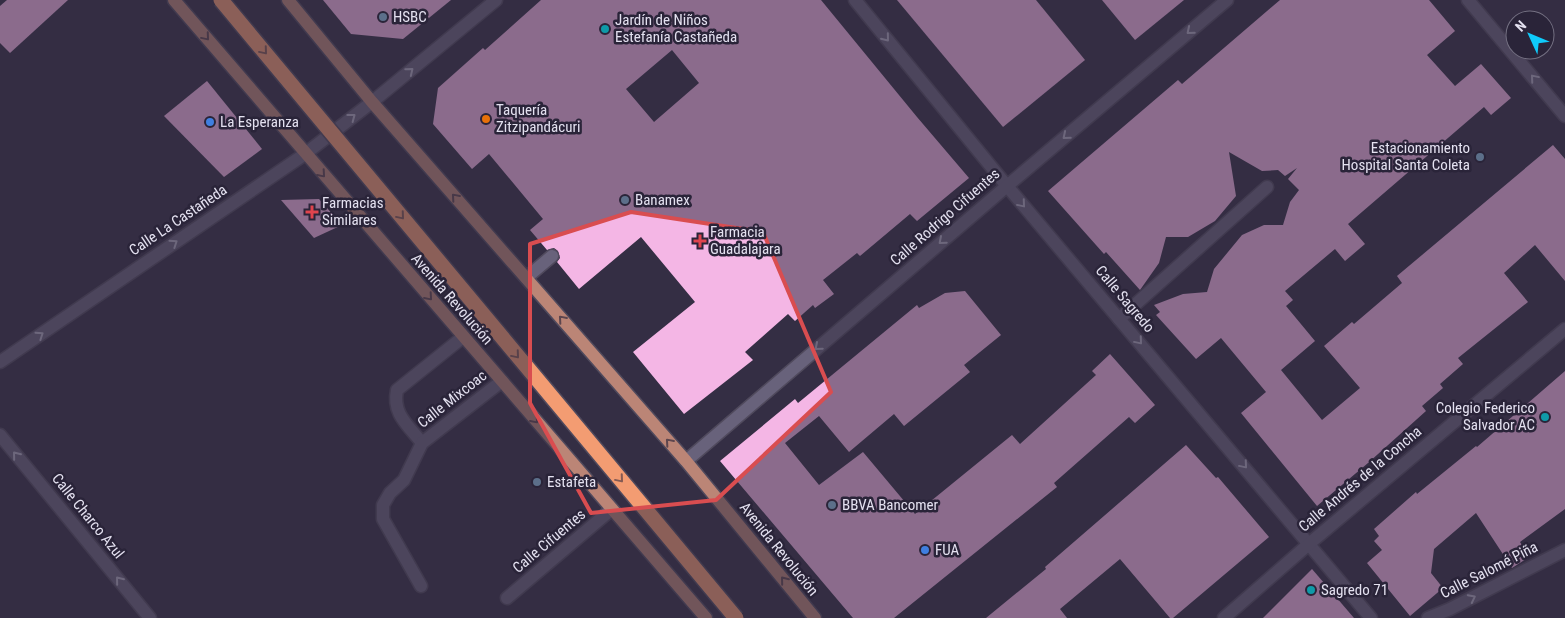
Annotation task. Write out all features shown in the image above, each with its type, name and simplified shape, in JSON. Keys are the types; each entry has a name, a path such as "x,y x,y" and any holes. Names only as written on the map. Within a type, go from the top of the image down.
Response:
{"highway":[{"path":"221,0 736,618"}],"main road":[{"name":"Avenida Revolución","path":"174,0 706,618"},
{"name":"Avenida Revolución","path":"288,0 372,102 686,461 815,618"}],"street":[{"name":"Calle La Castañeda","path":"0,362 305,154 372,102 496,0"},
{"name":"Calle Sagredo","path":"855,0 1007,186 1310,543 1371,618"},
{"name":"Calle Rodrigo Cifuentes","path":"686,461 1227,0"},
{"path":"1468,0 1565,116"},
{"path":"1119,318 1267,188"},
{"path":"526,278 552,256"},
{"name":"Calle Andrés de la Concha","path":"1224,618 1310,543 1565,329"},
{"name":"Calle Mixcoac","path":"422,443 397,411 395,401 397,390 463,337"},
{"name":"Calle Mixcoac","path":"421,586 383,519 383,504 390,493 404,480 422,443 502,381"},
{"name":"Calle Charco Azul","path":"0,435 150,618"},
{"name":"Calle Cifuentes","path":"507,598 612,509"},
{"name":"Calle Salomé Piña","path":"1428,618 1450,609 1565,550"}],"highlighted area":[{"path":"631,212 763,232 831,392 716,500 591,513 530,403 530,244"}],"building":[{"path":"7,0 68,0 10,53 0,43 0,6"},
{"name":"HSBC","path":"323,0 451,0 403,39 351,34"},
{"path":"541,0 821,0 969,178 917,221 910,214 860,256 857,253 823,280 834,294 815,308 813,305 795,321 788,314 745,352 753,360 684,414 633,352 695,302 641,237 579,289 557,262 560,258 558,251 554,248 547,250 530,230 543,219 489,154 472,169 433,124 438,88 483,48 485,50","holes":["672,50 699,83 654,122 626,89"]},
{"path":"897,0 1036,0 1085,60 1003,127"},
{"path":"1102,0 1184,0 1135,40"},
{"path":"1280,0 1429,0 1455,31 1427,55 1455,86 1481,64 1511,98 1491,115 1484,107 1348,224 1365,244 1345,261 1335,249 1285,291 1293,300 1286,306 1315,341 1281,370 1322,420 1360,388 1324,346 1352,322 1354,324 1402,283 1397,276 1553,145 1565,159 1565,281 1535,245 1504,273 1528,302 1458,358 1463,364 1440,384 1443,388 1422,406 1426,411 1317,506 1241,413 1266,392 1221,338 1196,359 1156,315 1160,312 1154,305 1183,294 1207,292 1214,269 1242,235 1264,225 1283,225 1290,202 1299,190 1288,179 1297,168 1285,176 1278,170 1262,171 1229,152 1236,196 1215,221 1188,237 1166,237 1159,263 1140,290 1106,252 1104,254 1048,191 1178,80 1182,84"},
{"path":"207,81 262,149 224,177 164,116"},
{"name":"Farmacias Similares","path":"319,199 342,225 314,238 281,200"},
{"path":"965,291 1001,335 964,365 970,372 904,426 894,414 849,452 819,416 785,443 819,485 863,452 915,514 1012,435 1020,444 1096,375 1092,371 1110,354 1155,405 1135,423 1129,417 1054,483 1057,487 894,618 853,618 720,461 795,399 798,403 917,305 919,308 945,293"},
{"path":"1565,371 1565,509 1520,542 1529,557 1512,568 1476,513 1434,549 1431,573 1443,588 1410,616 1367,563 1382,550 1374,541 1379,536 1374,529 1416,492 1417,494 1477,447"},
{"path":"1186,445 1216,478 1218,477 1269,537 1173,618 1170,618 1120,559 1060,609 1067,618 986,618 1046,569 1045,567"},
{"name":"Sagredo 71","path":"1312,569 1354,618 1263,618"}],"place":[{"name":"HSBC","path":"383,17"},
{"name":"Jardín de Niños Estefanía Castañeda","path":"605,29"},
{"name":"Taquería Zitzipandácuri","path":"486,119"},
{"name":"La Esperanza","path":"210,122"},
{"name":"Estacionamiento Hospital Santa Coleta","path":"1480,157"},
{"name":"Banamex","path":"625,200"},
{"name":"Farmacias Similares","path":"312,212"},
{"name":"Farmacia Guadalajara","path":"700,241"},
{"name":"Colegio Federico Salvador AC","path":"1545,417"},
{"name":"Estafeta","path":"537,482"},
{"name":"BBVA Bancomer","path":"832,505"},
{"name":"FUA","path":"925,550"},
{"name":"Sagredo 71","path":"1311,590"}]}
